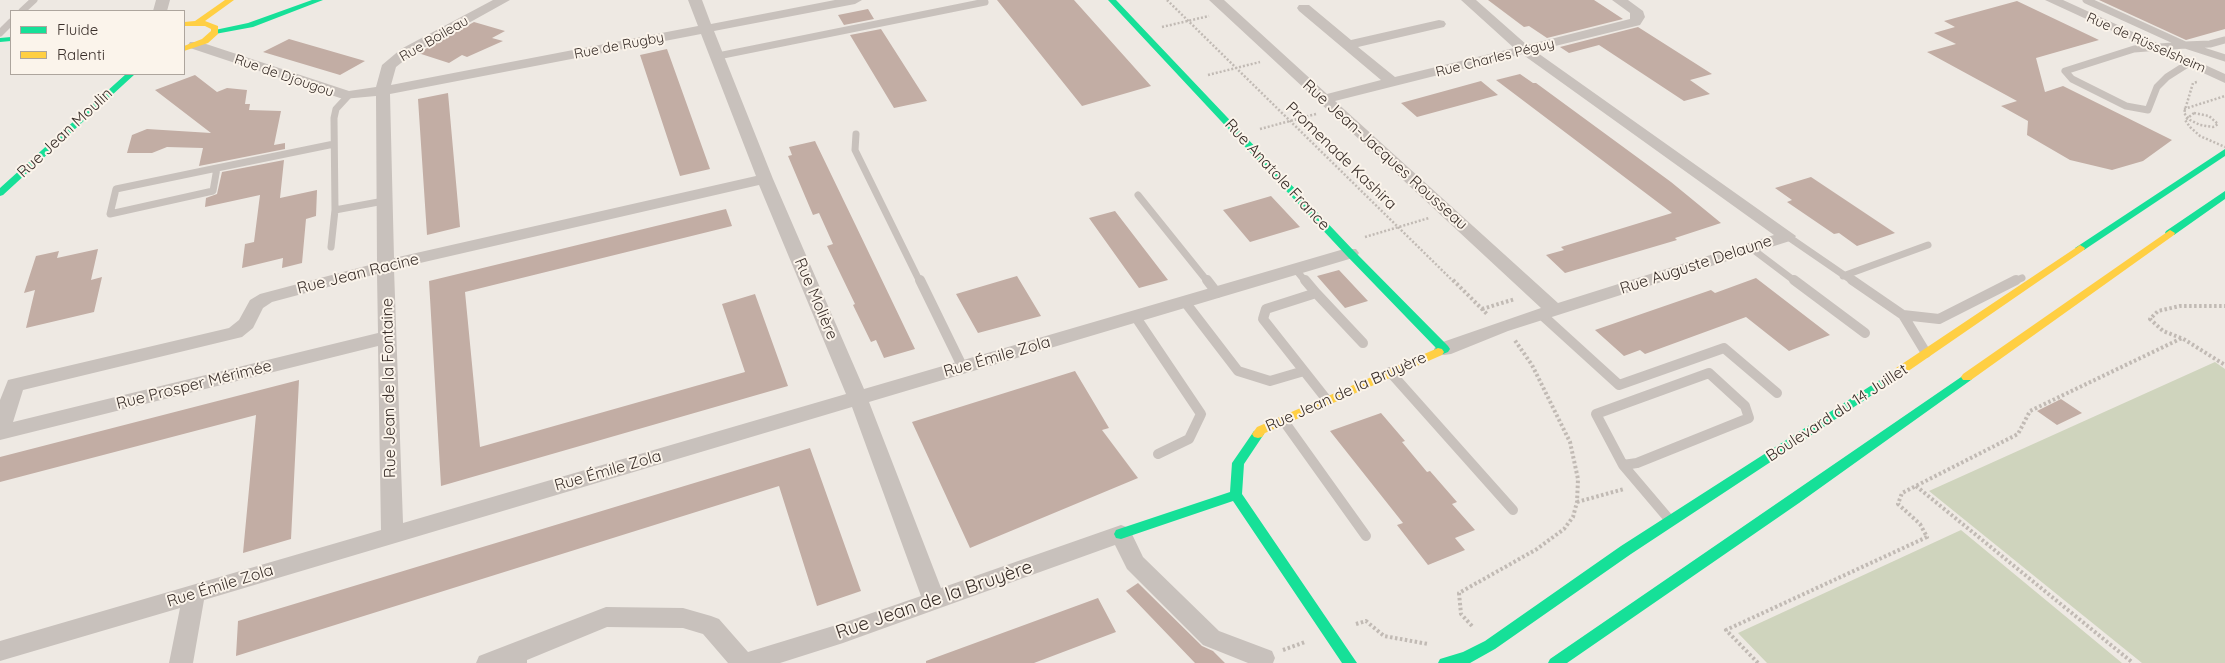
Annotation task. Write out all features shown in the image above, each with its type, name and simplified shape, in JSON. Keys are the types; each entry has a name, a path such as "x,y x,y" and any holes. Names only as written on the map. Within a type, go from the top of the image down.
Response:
{"main road":[{"path":"198,22 230,0"},
{"path":"190,47 215,32 292,12 319,0"},
{"name":"Rue Anatole France","path":"1112,0 1240,134 1345,249 1444,349"},
{"path":"185,24 198,22 212,25 215,32"},
{"name":"Rue Jean Moulin","path":"0,193 130,75"},
{"name":"Boulevard du 14 Juillet","path":"1445,663 1466,658 1490,645 1626,550 1926,354 2225,152"},
{"path":"1555,663 1794,499 2225,194"},
{"name":"Rue Jean de la Bruyère","path":"1121,534 1236,495 1238,463 1261,430 1444,349"},
{"path":"1236,495 1350,663"}],"street":[{"name":"Rue Boileau","path":"383,92 389,66 406,52 503,0"},
{"name":"Rue Molière","path":"695,0 765,179 858,398 934,600"},
{"name":"Rue de Rugby","path":"383,92 854,0"},
{"name":"Rue Jean-Jacques Rousseau","path":"1216,0 1448,212 1549,313"},
{"path":"1468,0 1526,50"},
{"name":"Rue Charles Péguy","path":"1329,104 1393,83 1635,22 1638,17 1636,11 1619,0"},
{"name":"Rue de Rüsselsheim","path":"2052,0 2218,78"},
{"path":"1304,8 1393,83"},
{"path":"1348,45 1439,24"},
{"name":"Rue de Djougou","path":"190,47 216,52 348,96 383,92"},
{"name":"Rue Auguste Delaune","path":"1526,50 1787,236"},
{"name":"Rue Jean de la Fontaine","path":"383,92 385,266 392,534"},
{"name":"Rue Jean Racine","path":"0,432 15,386 235,334 246,324 256,304 266,298 385,266 765,179"},
{"name":"Rue Auguste Delaune","path":"1444,349 1501,327 1787,236"},
{"name":"Rue Émile Zola","path":"0,651 962,366 1296,270 1345,249"},
{"name":"Rue Prosper Mérimée","path":"0,432 388,336"},
{"path":"1121,534 1135,563 1211,638 1263,658"},
{"name":"Rue Jean de la Bruyère","path":"488,663 514,658 606,617 683,618 711,626 745,663 842,633 1121,534"},
{"path":"182,663 194,594"}],"lane":[{"path":"23,10 34,0"},
{"path":"718,56 985,2 983,0"},
{"path":"2086,0 2185,45 2225,58"},
{"path":"0,33 10,23"},
{"path":"2189,63 2167,77 2157,87 2152,106 2148,110 2139,110 2126,106 2072,79 2065,71 2125,50 2210,44 2225,40"},
{"path":"331,248 335,210 334,144 336,109 348,96"},
{"path":"856,134 855,150 962,366"},
{"path":"217,168 214,191 110,214 116,189 217,168 334,144"},
{"path":"1138,195 1217,293"},
{"path":"335,210 384,201"},
{"path":"1787,236 1843,276 1903,315 1926,354"},
{"path":"1843,276 1928,245"},
{"path":"1751,248 1865,333"},
{"path":"1903,315 1939,319 1966,307 1999,287 2058,264"},
{"path":"1296,270 1363,344"},
{"path":"1316,293 1266,309 1263,313 1263,318 1328,400"},
{"path":"1185,302 1238,371 1270,381 1304,371"},
{"path":"1549,313 1619,385 1724,348 1777,393"},
{"path":"1135,316 1201,414 1189,439 1158,454"},
{"path":"1390,372 1513,510"},
{"path":"1623,465 1638,463 1749,418 1745,406 1709,373 1596,414 1623,465 1671,522"},
{"path":"1283,420 1366,536"}],"path":[{"name":"Promenade Kashira","path":"1167,0 1516,341 1532,365 1570,442 1578,479 1573,517 1564,529 1537,549 1459,593 1461,614 1475,628 1467,633"},
{"path":"1141,31 1228,12"},
{"path":"1188,80 1279,58"},
{"path":"2218,78 2193,83 2184,112 2195,123 2210,127 2218,124 2209,116 2194,113 2189,115 2185,120 2190,128 2200,136 2225,147"},
{"path":"2184,109 2225,96"},
{"path":"1240,134 1289,121 1329,104"},
{"path":"1345,249 1399,228 1448,212"},
{"path":"1482,309 1517,298"},
{"path":"2225,306 2180,306 2158,310 2150,319 2152,324 2163,331 2182,338 2225,364"},
{"path":"1758,663 1726,630 1927,536 1920,524 1898,504 1902,493 2018,434 2030,411 2047,401 2182,338"},
{"path":"1576,502 1640,484"},
{"path":"1916,486 2133,663"},
{"path":"1366,621 1384,636 1412,639 1433,645"}],"green space":[{"path":"2215,362 2225,369 2225,663 2142,663 1929,491"},
{"path":"1961,530 2122,663 1767,663 1738,633"}],"building":[{"path":"997,0 1074,0 1151,86 1082,106"},
{"path":"1488,0 1594,0 1623,19 1547,38 1529,26 1524,27"},
{"path":"2099,0 2225,0 2225,29 2186,40"},
{"path":"2017,1 2099,40 2036,58 2045,92 2063,86 2172,140 2143,161 2112,170 2070,160 2027,135 2028,121 2001,106 2017,101 1927,52 1956,44 1934,33 1955,27 1944,21"},
{"path":"868,9 874,19 844,25 838,15"},
{"path":"474,22 505,31 492,38 503,41 467,57 462,55 449,63 418,53"},
{"path":"1638,27 1712,74 1690,80 1710,94 1684,101 1599,45 1569,53 1560,47"},
{"path":"881,29 927,101 894,108 850,35"},
{"path":"289,39 365,61 340,75 263,52"},
{"path":"667,49 710,169 680,176 640,55"},
{"path":"1520,74 1536,83 1671,182 1721,223 1675,238 1677,240 1565,273 1546,255 1564,250 1561,247 1672,213 1496,80"},
{"path":"195,75 217,92 227,88 247,90 245,104 250,104 249,110 281,111 274,145 285,143 285,149 199,166 203,148 167,147 152,153 127,153 132,135 147,129 211,133 155,90"},
{"path":"1481,81 1498,95 1417,117 1401,103"},
{"path":"448,93 460,227 427,235 418,99"},
{"path":"815,141 915,349 884,358 876,340 871,342 853,305 855,304 827,246 833,244 819,213 813,215 788,156 792,155 789,147"},
{"path":"284,160 280,198 317,190 316,216 306,219 302,263 282,268 283,258 242,268 245,244 254,242 260,195 205,207 206,198 217,194 222,172"},
{"path":"1811,177 1895,233 1857,246 1839,233 1834,234 1787,202 1792,200 1775,188"},
{"path":"1271,196 1300,227 1250,242 1223,210"},
{"path":"726,209 732,226 465,292 480,447 745,372 722,304 755,294 788,386 441,486 429,281"},
{"path":"1115,211 1168,280 1139,288 1089,218"},
{"path":"98,249 91,280 102,277 94,312 26,328 35,290 24,293 36,256 59,251 57,258"},
{"path":"1339,270 1368,301 1345,308 1317,276"},
{"path":"1017,276 1041,316 978,333 956,294"},
{"path":"1756,278 1830,335 1789,351 1746,317 1645,354 1640,350 1624,356 1595,330 1711,290 1715,293"},
{"path":"1075,371 1109,428 1102,430 1138,478 970,548 912,422"},
{"path":"299,380 291,539 243,553 256,415 0,482 0,457"},
{"path":"2061,399 2082,413 2057,425 2037,411"},
{"path":"1381,413 1405,441 1402,442 1427,472 1430,471 1457,502 1452,504 1475,530 1455,538 1465,550 1428,565 1397,525 1403,523 1330,431"},
{"path":"810,448 861,591 817,606 779,486 236,656 238,621"},
{"path":"1138,583 1202,646 1213,651 1225,663 1195,663 1126,591"},
{"path":"1098,598 1116,632 1034,663 926,663 926,661"}],"traffic: fast":[{"path":"215,32 250,25 319,0"},
{"path":"1112,0 1350,253 1444,349 1438,352"},
{"path":"0,40 10,39"},
{"path":"0,193 130,75"},
{"path":"2080,248 2225,152"},
{"path":"2170,233 2225,194"},
{"path":"1445,663 1466,658 1490,645 1626,550 1900,371"},
{"path":"1555,663 1794,499 1967,377"},
{"path":"1121,534 1236,495 1238,463 1258,434"},
{"path":"1236,495 1350,663"}],"traffic: slow":[{"path":"198,22 230,0"},
{"path":"185,24 206,23 215,28 215,32 205,41 185,49"},
{"path":"1967,377 2170,233"},
{"path":"1900,371 2080,248"},
{"path":"1258,434 1261,430 1438,352"}]}
